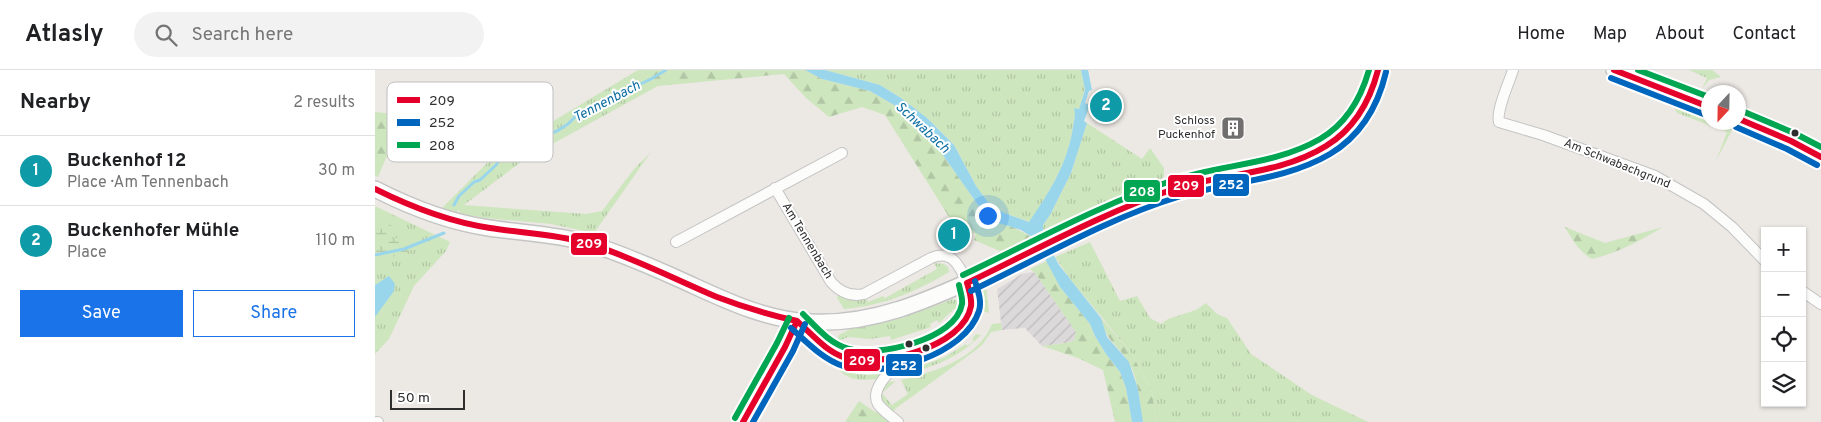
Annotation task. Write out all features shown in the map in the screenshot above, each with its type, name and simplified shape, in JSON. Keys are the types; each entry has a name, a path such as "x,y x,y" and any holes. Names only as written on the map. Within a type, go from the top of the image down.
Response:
{"main road":[{"path":"375,189 414,208 446,219 491,228 563,237 615,252 743,307 769,316 797,321 842,322 871,318 910,307 1136,204 1178,188 1274,167 1317,151 1343,133 1362,112 1372,92 1378,70"},
{"path":"1614,70 1701,104"},
{"path":"1746,122 1791,141 1821,157"}],"street":[{"name":"Am Schwabachgrund","path":"1513,70 1500,110 1499,122 1574,146 1663,180 1704,204 1732,227 1761,257"},
{"name":"Am Tennenbach","path":"676,242 842,153"},
{"name":"Am Tennenbach","path":"775,188 831,282 844,292 857,295 867,292 931,258 941,255 949,256 957,262 967,282"},
{"path":"1806,294 1821,304"},
{"path":"743,422 760,389 786,349 797,321"},
{"path":"898,422 879,404 876,392 881,381 908,353"}],"shaded area":[{"path":"1035,273 1076,332 1074,341 1042,346 1025,328 1002,330 997,289 1022,274"}],"green space":[{"path":"638,70 658,86 553,144 553,121"},
{"path":"638,70 805,70 822,79 870,91 899,108 940,151 983,212 1034,238 1002,252 974,240 976,234 966,231 964,237 961,236 885,115 862,107 829,117 806,98 784,74 658,86"},
{"path":"825,70 1081,70 1085,90 1079,109 1075,108 1075,118 1070,140 1062,165 1051,189 1030,222 1004,213 990,205 976,186 954,145 927,118 901,98 880,85"},
{"path":"1689,70 1712,70 1721,77 1709,80 1704,85 1707,78"},
{"path":"1675,104 1701,114 1701,122 1677,113 1674,107"},
{"path":"375,112 387,113 387,157 378,177 375,176"},
{"path":"1087,123 1142,159 1150,148 1164,168 1164,176 1159,182 1104,205 1043,235 1043,225 1071,173"},
{"path":"1722,130 1732,130 1716,161 1727,132"},
{"path":"651,152 594,233 551,224 485,218 460,214 459,210 455,213 441,209 488,162 521,162 464,205 586,214 602,211 634,169"},
{"path":"375,206 450,242 446,251 414,286 389,339 375,354"},
{"path":"375,217 393,226 388,237 390,239 408,236 414,249 375,263"},
{"path":"1565,227 1605,243 1663,227 1620,249 1592,259 1573,241"},
{"path":"1090,242 1120,301 1137,296 1150,318 1161,324 1168,319 1196,310 1206,303 1217,314 1227,318 1251,354 1312,395 1368,422 1156,422 1152,392 1132,354 1070,279 1055,257"},
{"path":"1047,261 1060,287 1090,324 1106,354 1120,372 1126,388 1132,422 1115,422 1103,370 1078,358 1042,346 1074,341 1076,332 1035,273 1030,269"},
{"path":"934,263 944,264 948,267 949,272 924,286 898,297 872,305 844,309 837,298 838,295 857,300 866,298 868,302 883,296 885,298 937,269"},
{"path":"986,286 989,313 982,311 980,304 981,295"},
{"path":"953,299 962,306 959,310 954,309 939,323 937,320 930,324 931,327 891,340 890,336 870,339 848,337 839,343 837,340 839,335 852,328 905,317"},
{"path":"1101,318 1132,354 1152,392 1156,422 1143,422 1134,374 1124,355 1106,332"},
{"path":"1001,323 1002,330 991,332 983,344 976,350 895,409 893,413 881,400 880,393 884,383 896,381 882,393 892,405 908,394 901,380 927,373 954,362 977,346 992,324"},
{"path":"976,334 981,335 972,343 963,350 943,362 899,376 907,367 915,367 916,369 924,367 923,365 945,357 966,344 967,346 974,341 972,339"},
{"path":"839,369 863,373 886,372 879,379 862,380 847,376"},
{"path":"859,401 875,412 893,413 902,422 845,422"}],"water":[{"name":"Schwabach","path":"805,70 825,70 880,85 901,98 927,118 954,145 976,186 990,205 1004,213 1029,222 1057,177 1067,153 1075,118 1074,108 1079,109 1085,90 1081,70 1088,70 1092,90 1089,91 1085,103 1090,105 1084,121 1087,123 1071,173 1043,225 1043,235 1059,265 1101,318 1107,337 1129,362 1138,389 1143,422 1132,422 1126,388 1120,372 1106,354 1090,324 1060,287 1034,238 1021,230 999,223 983,212 940,151 899,108 870,91 822,79"},
{"path":"389,276 395,284 394,291 375,317 375,285"}],"waterway":[{"name":"Tennenbach","path":"553,132 568,124 577,115 586,115 599,109 606,102 619,97 626,91 666,70"},
{"name":"Tennenbach","path":"454,205 459,196 474,182 480,180 498,162"},
{"name":"Tennenbach","path":"375,255 404,249 444,233"}],"transit line":[{"name":"208","path":"963,275 1120,200 1174,180 1267,159 1303,148 1329,133 1345,118 1357,100 1369,70"},
{"name":"209","path":"967,283 1123,208 1177,188 1272,168 1309,155 1336,139 1353,123 1370,93 1378,70"},
{"name":"209","path":"1614,70 1701,104"},
{"name":"208","path":"1638,70 1701,94"},
{"name":"252","path":"971,291 1127,215 1181,196 1294,170 1330,154 1341,147 1366,119 1378,97 1386,72"},
{"name":"252","path":"1611,78 1701,113"},
{"name":"208","path":"1746,113 1821,147"},
{"name":"209","path":"1746,122 1791,141 1821,157"},
{"name":"252","path":"1743,130 1787,149 1817,165"},
{"name":"209","path":"375,189 416,208 460,222 587,243 637,261 727,301 797,321"},
{"name":"252","path":"791,328 822,355 843,366 860,369 900,366 921,360 941,351 958,340 971,327 980,307 975,281"},
{"name":"209","path":"797,321 832,352 846,358 879,360 899,357 937,343 953,333 965,320 971,306 967,283"},
{"name":"208","path":"803,314 824,334 842,347 862,351 896,348 931,336 946,327 957,317 962,304 959,285"},
{"name":"208","path":"735,418 789,318"},
{"name":"209","path":"743,422 785,347 797,321"},
{"name":"252","path":"753,422 793,351 805,324"}],"place":[{"name":"Buckenhofer Mühle","path":"1106,106"},
{"name":"Schloss Puckenhof","path":"1233,128"},
{"name":"Buckenhof 12","path":"954,235"}]}
